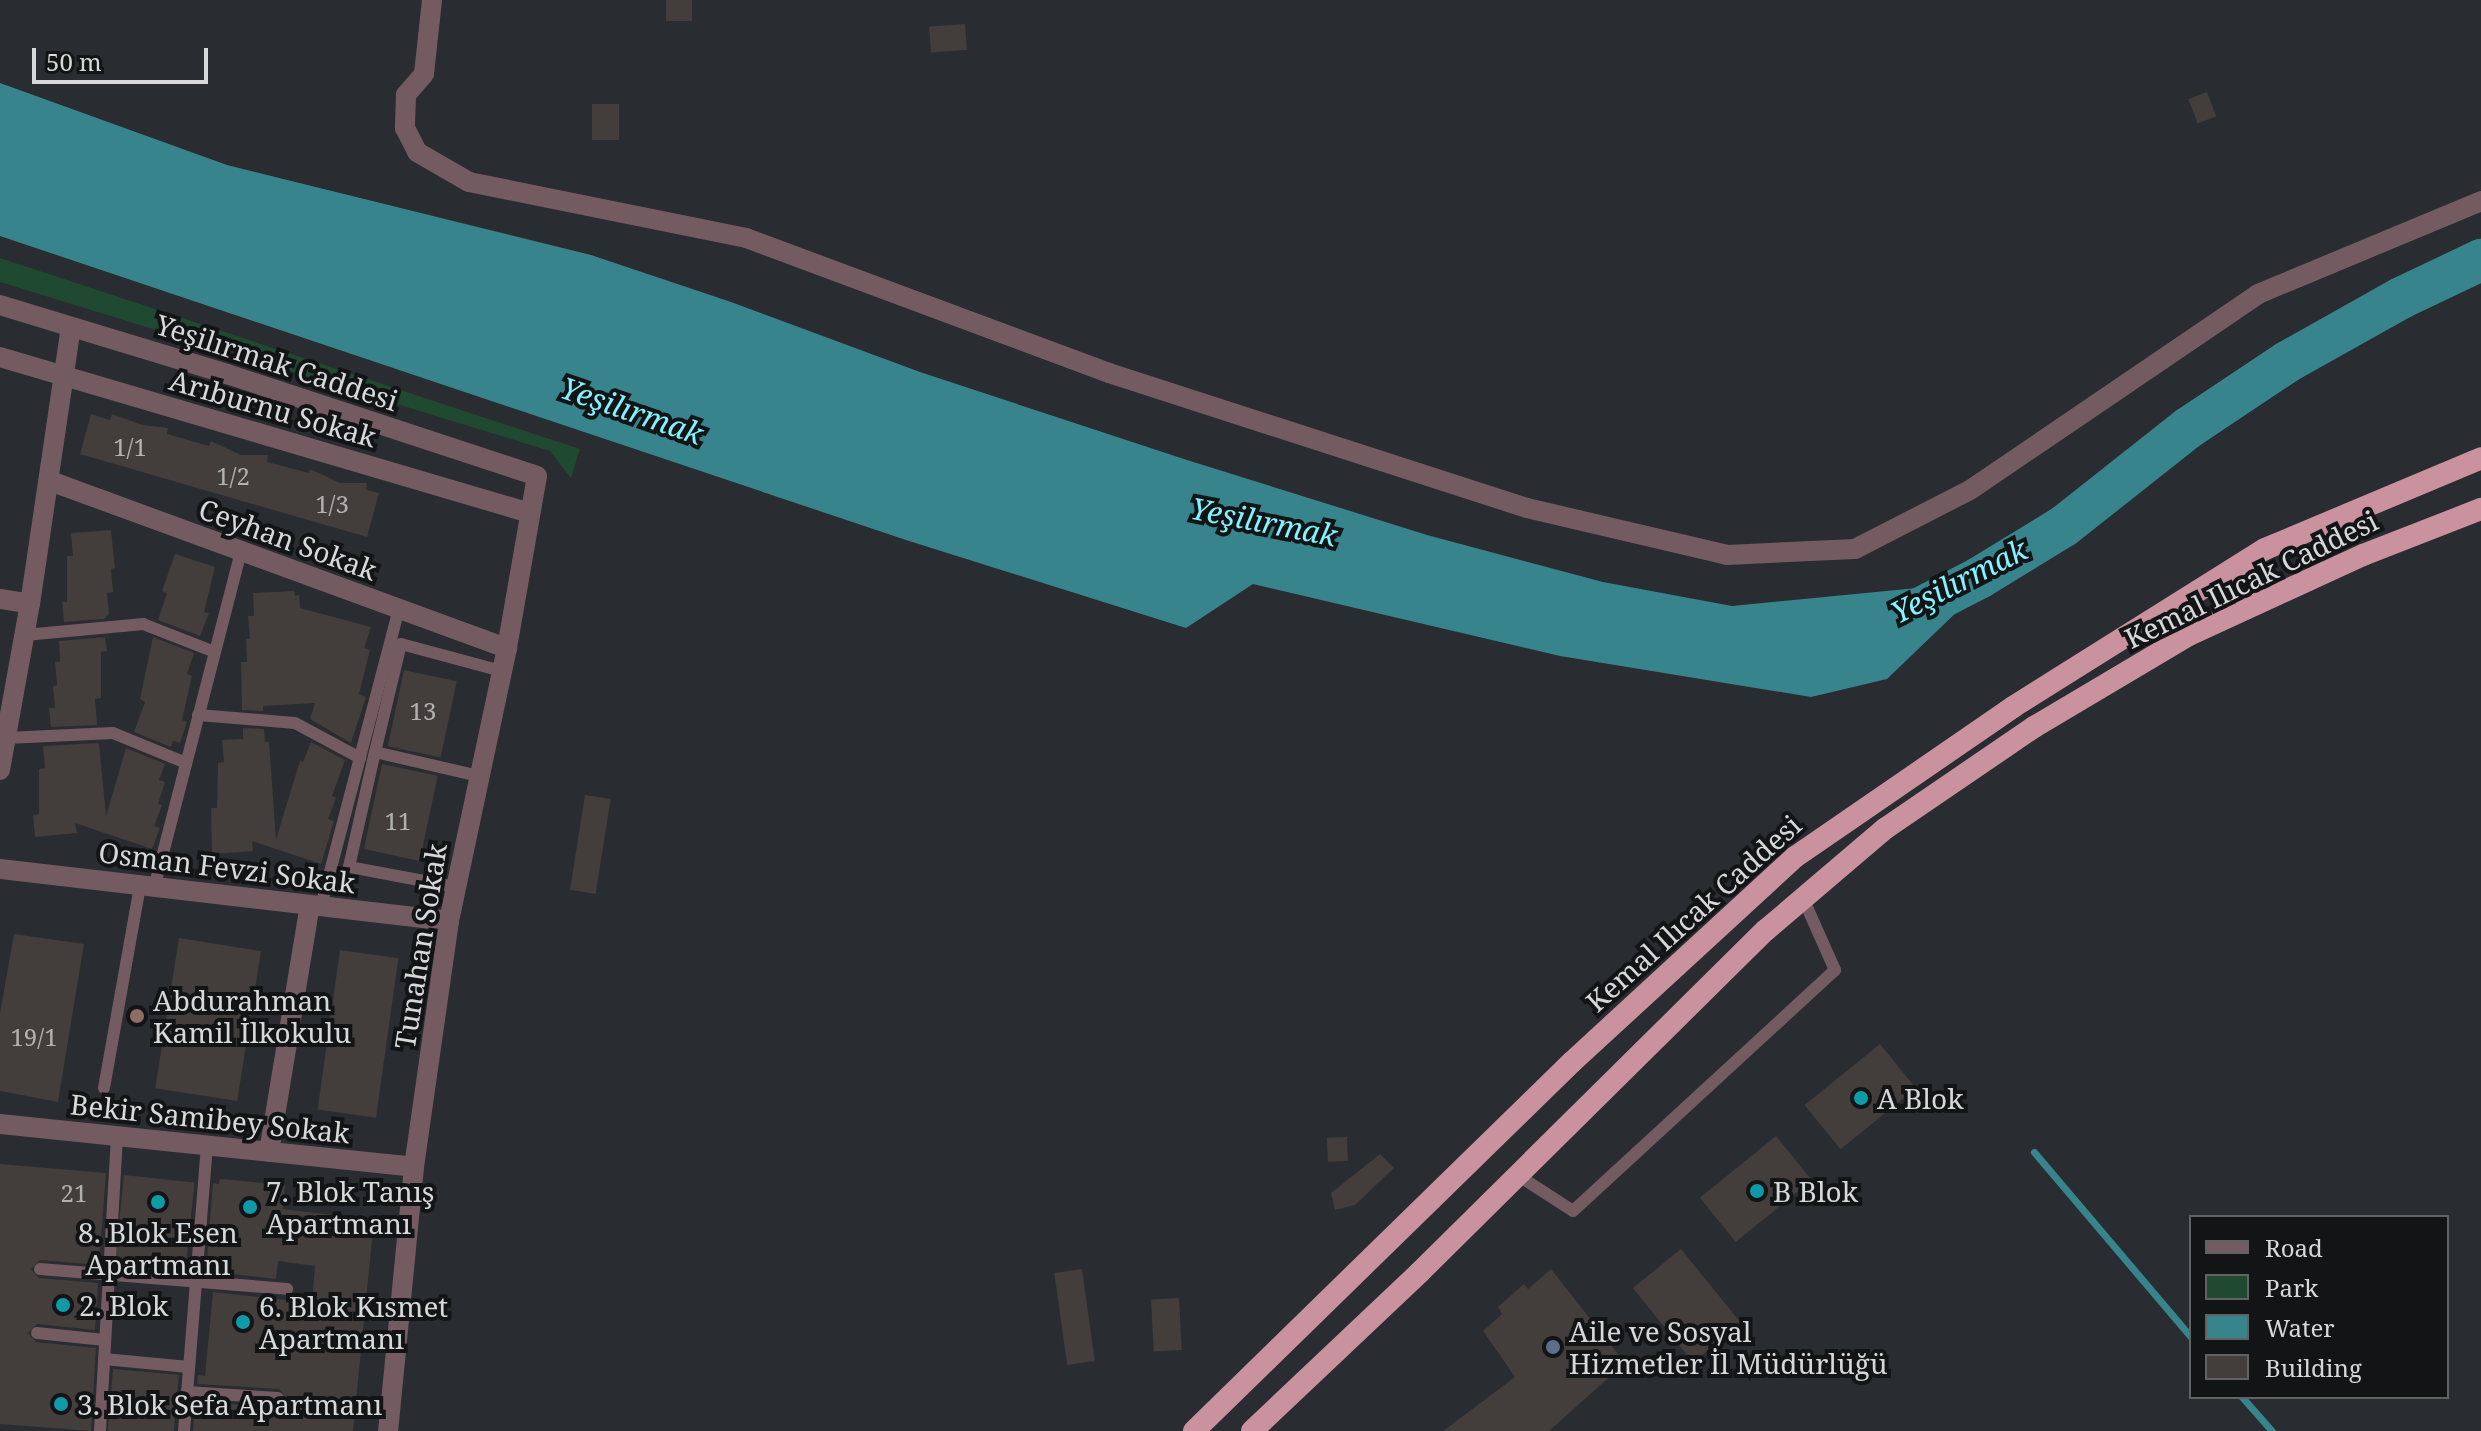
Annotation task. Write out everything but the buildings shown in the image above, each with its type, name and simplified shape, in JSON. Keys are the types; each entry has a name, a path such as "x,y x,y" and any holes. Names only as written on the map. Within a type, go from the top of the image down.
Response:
{"highway":[{"name":"Kemal Ilıcak Caddesi","path":"1194,1431 1572,1062 1795,857 2013,707 2265,549 2481,458"},
{"name":"Kemal Ilıcak Caddesi","path":"1252,1431 1519,1176 1766,930 1886,828 2034,727 2189,635 2363,555 2481,509"}],"street":[{"path":"432,0 424,74 406,95 405,128 417,152 469,182 746,238 1168,392 1527,508 1727,555 1855,549 1970,490 2258,294 2481,201"},
{"name":"Yeşilırmak Caddesi","path":"0,305 227,374 537,476"},
{"path":"0,770 50,481 71,328"},
{"name":"Arıburnu Sokak","path":"0,357 530,513"},
{"name":"Tunahan Sokak","path":"388,1431 414,1167 449,921 507,648 537,476"},
{"name":"Ceyhan Sokak","path":"50,481 507,648"},
{"path":"0,599 30,604"},
{"name":"Osman Fevzi Sokak","path":"0,869 449,921"},
{"path":"269,1152 315,906"},
{"name":"Bekir Samibey Sokak","path":"0,1124 414,1167"}],"lane":[{"path":"104,1088 147,887 186,763 241,551"},
{"path":"315,906 360,758 399,609"},
{"path":"25,635 143,624 215,652"},
{"path":"456,887 349,867 401,644 502,671"},
{"path":"198,715 295,723 360,758"},
{"path":"6,738 113,733 186,763"},
{"path":"375,752 479,776"},
{"path":"1519,1176 1573,1211 1835,970 1803,898"},
{"path":"100,1431 117,1136"},
{"path":"184,1431 207,1146"},
{"path":"40,1269 287,1289"},
{"path":"37,1333 105,1340"},
{"path":"104,1359 189,1367"},
{"path":"187,1392 278,1398"}],"green space":[{"path":"0,258 580,449 571,478 550,451 0,282"}],"water":[{"path":"0,83 227,165 591,255 731,302 920,372 1187,460 1427,535 1603,582 1732,606 1989,581 1887,679 1811,697 1560,656 1253,584 1186,628 906,540 0,236"}],"waterway":[{"name":"Yeşilırmak","path":"1921,608 1979,578 2064,526 2188,428 2287,362 2401,298 2481,260"},
{"path":"2034,1152 2189,1335"},
{"path":"2244,1399 2272,1431"}],"place":[{"name":"Abdurahman Kamil İlkokulu","path":"137,1016"},
{"name":"A Blok","path":"1861,1098"},
{"name":"B Blok","path":"1757,1191"},
{"name":"8. Blok Esen Apartmanı","path":"158,1202"},
{"name":"7. Blok Tanış Apartmanı","path":"250,1207"},
{"name":"2. Blok","path":"63,1305"},
{"name":"6. Blok Kısmet Apartmanı","path":"243,1322"},
{"name":"Aile ve Sosyal Hizmetler İl Müdürlüğü","path":"1553,1347"},
{"name":"3. Blok Sefa Apartmanı","path":"61,1404"}]}
